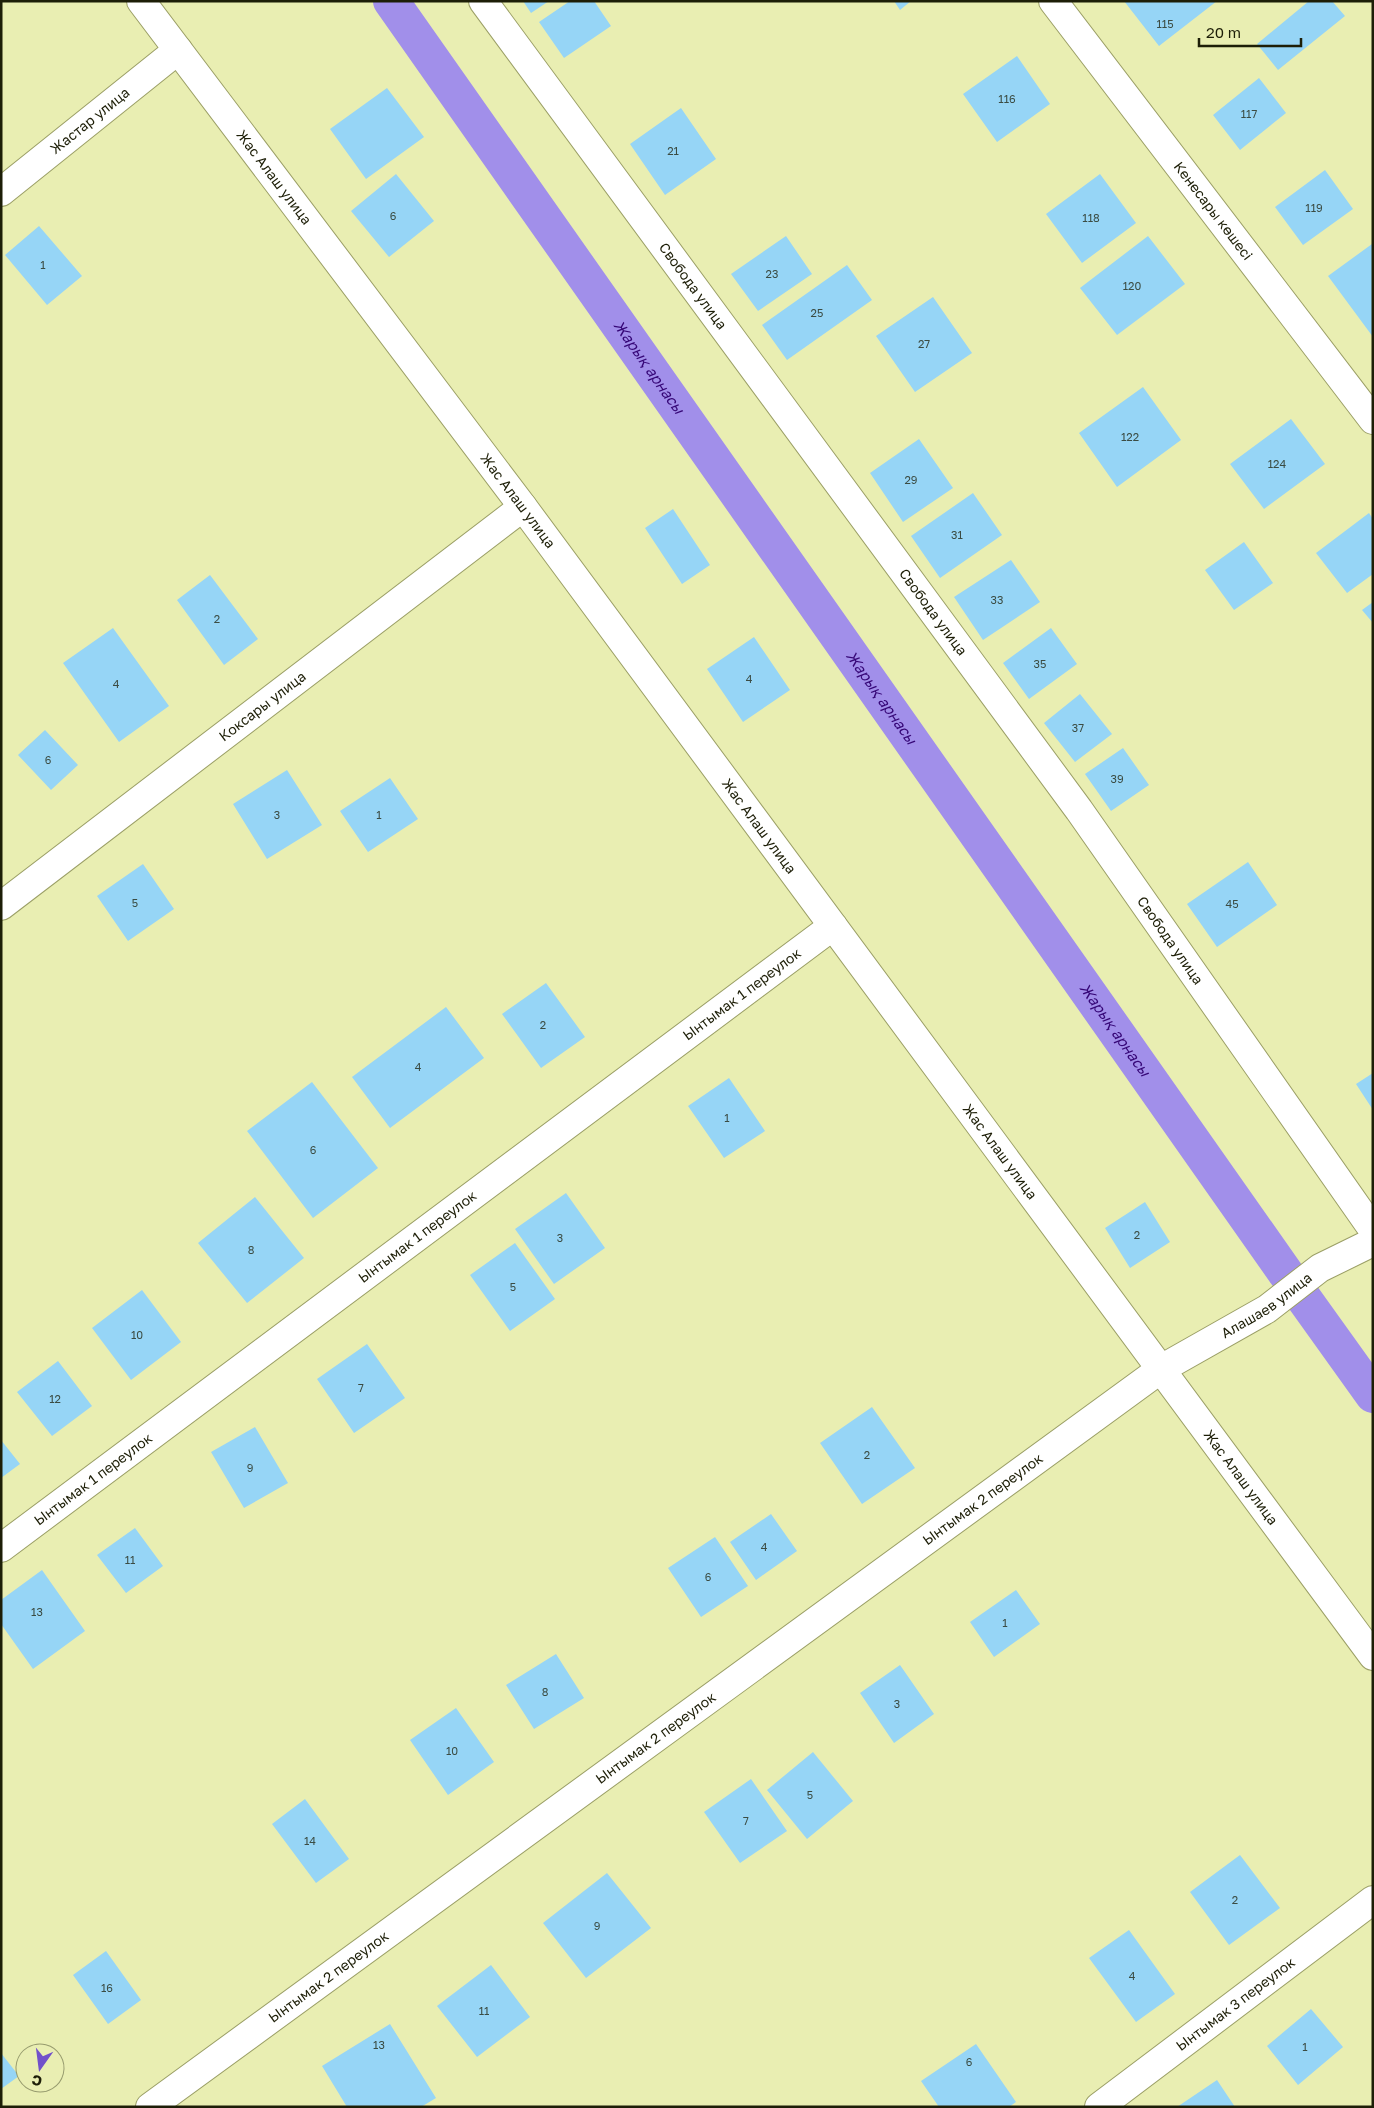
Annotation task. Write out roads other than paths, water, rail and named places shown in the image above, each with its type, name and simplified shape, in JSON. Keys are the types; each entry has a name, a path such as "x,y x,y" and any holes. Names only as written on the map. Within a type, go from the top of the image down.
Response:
{"street":[{"name":"Жас Алаш улица","path":"141,1 523,507 1373,1656"},
{"name":"Свобода улица","path":"482,1 1079,810 1373,1230"},
{"name":"Кенесары көшесі","path":"1053,1 1373,420"},
{"name":"Жастар улица","path":"1,192 178,50"},
{"name":"Коксары улица","path":"1,906 523,507"},
{"name":"Ынтымак 1 переулок","path":"1,1548 833,926"},
{"name":"Алашаев улица","path":"1161,1369 1267,1309 1320,1268 1373,1242"},
{"name":"Ынтымак 2 переулок","path":"150,2107 1161,1369"},
{"name":"Ынтымак 3 переулок","path":"1098,2107 1373,1900"}],"waterway":[{"name":"Жарық арнасы","path":"391,1 1373,1395"}]}
